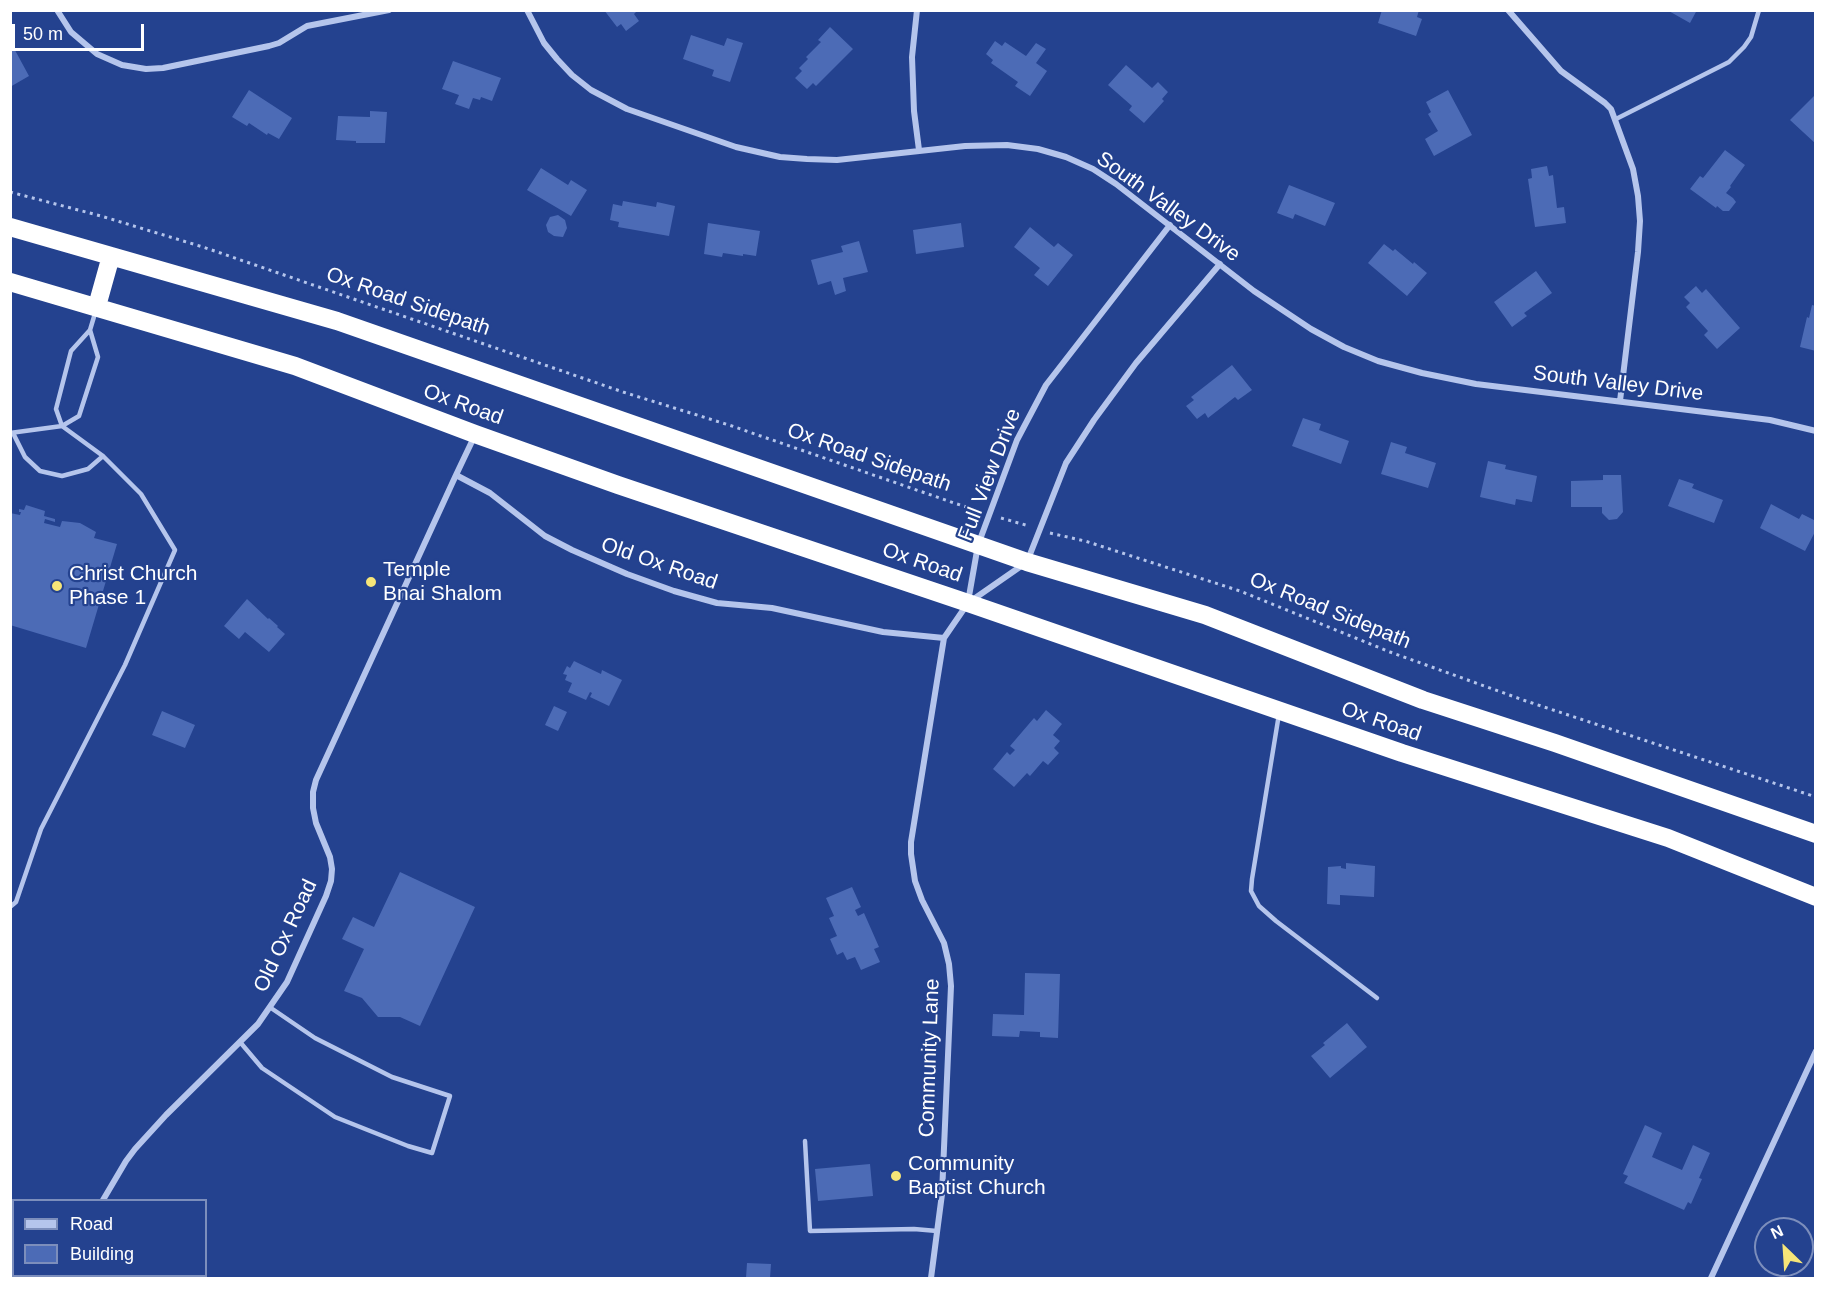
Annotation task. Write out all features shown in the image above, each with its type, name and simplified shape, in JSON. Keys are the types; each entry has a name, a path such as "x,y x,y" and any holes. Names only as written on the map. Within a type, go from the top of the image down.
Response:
{"highway":[{"name":"Ox Road","path":"10,227 337,321 1027,562 1205,615 1423,700 1555,743 1815,834"},
{"path":"97,306 111,256"},
{"name":"Ox Road","path":"10,282 295,366 618,485 1402,753 1668,838 1815,897"}],"street":[{"path":"57,10 79,41 97,54 122,65 146,69 163,68 269,46 279,43 307,26 389,10"},
{"name":"South Valley Drive","path":"527,10 544,43 572,75 591,90 627,109 736,147 780,157 837,160 919,150 1007,145 1038,149 1066,157 1093,169 1116,184 1254,291 1311,329 1344,347 1378,360 1422,373 1476,384 1770,420 1815,431"},
{"path":"917,10 912,57 914,111 919,150"},
{"path":"1508,10 1561,71 1611,109 1633,169 1640,221 1620,401"},
{"name":"Full View Drive","path":"968,603 978,545 1017,440 1046,385 1170,225"},
{"path":"968,603 1027,562 1066,463 1136,363 1220,264"},
{"name":"Old Ox Road","path":"104,1199 135,1149 258,1024 287,982 331,881 330,857 316,823 313,808 316,780 475,434"},
{"name":"Old Ox Road","path":"456,475 490,494 544,536 627,574 674,591 717,603 772,608 883,632 944,638"},
{"name":"Community Lane","path":"931,1278 942,1182 951,986 949,964 941,937 922,900 915,881 910,854 944,638 968,603"},
{"path":"1711,1278 1815,1051"}],"lane":[{"path":"1616,119 1729,62 1751,37 1759,10"},
{"path":"10,907 16,902 41,830 126,665 175,550 141,494 103,456 62,426 56,409 71,351 90,330 97,306"},
{"path":"90,330 98,357 79,416 62,426 12,433 25,457 40,471 62,476 88,469 103,456"},
{"path":"1280,711 1251,891 1259,906 1275,921 1377,998"},
{"path":"240,1042 262,1068 335,1117 432,1154 450,1096 392,1077 315,1038 271,1008"},
{"path":"805,1140 810,1232 914,1229 937,1231"}],"path":[{"name":"Ox Road Sidepath","path":"10,192 101,216 203,247 622,392 729,425 957,504 1040,530 1085,541 1240,591 1390,652 1505,694 1815,797"}],"building":[{"path":"604,10 638,10 634,14 639,21 626,31 621,24 617,27"},
{"path":"1382,10 1419,10 1417,17 1422,19 1416,36 1378,23"},
{"path":"1667,10 1697,10 1690,23"},
{"path":"830,27 853,49 816,86 813,83 807,89 795,78 802,71 799,68 808,59 806,57 821,42 818,40"},
{"path":"691,35 724,46 727,38 743,43 730,82 712,76 714,70 683,59"},
{"path":"10,41 29,76 10,87"},
{"path":"995,41 1002,46 1005,42 1026,56 1036,43 1046,49 1036,63 1047,71 1030,96 1015,86 1018,82 991,63 993,60 986,54"},
{"path":"453,61 501,78 492,101 481,97 480,100 473,98 469,109 455,104 459,95 442,89"},
{"path":"1126,65 1152,88 1158,82 1168,92 1162,99 1164,101 1144,123 1129,110 1132,106 1108,85"},
{"path":"249,90 292,118 279,139 232,117"},
{"path":"1448,90 1472,135 1434,156 1425,139 1438,131 1428,114 1431,112 1426,102"},
{"path":"1816,94 1816,144 1790,120"},
{"path":"370,111 387,112 385,143 336,140 338,116 370,117"},
{"path":"1725,150 1745,165 1726,193 1736,202 1729,211 1723,211 1717,206 1716,208 1690,189 1700,176 1703,178"},
{"path":"1547,166 1549,176 1553,175 1557,208 1564,207 1566,223 1535,227 1528,179 1532,178 1531,169"},
{"path":"541,168 568,185 571,180 587,190 571,216 527,190"},
{"path":"1289,185 1335,203 1325,226 1295,214 1293,219 1277,213"},
{"path":"623,201 656,207 657,202 675,206 669,236 618,227 619,222 610,220 613,204 622,206"},
{"path":"558,215 565,220 567,228 563,237 554,236 548,232 546,225 550,217"},
{"path":"708,223 760,231 756,256 723,253 722,257 704,254"},
{"path":"961,223 964,247 916,254 913,230"},
{"path":"1030,227 1054,247 1058,243 1073,255 1048,286 1034,275 1040,268 1014,247"},
{"path":"859,241 868,272 843,278 846,291 835,295 831,281 818,285 811,260 843,252 841,246"},
{"path":"1384,244 1393,251 1395,249 1427,273 1407,296 1368,263"},
{"path":"1536,271 1552,293 1524,313 1527,316 1512,327 1494,302"},
{"path":"1696,286 1702,293 1706,289 1740,328 1717,349 1704,335 1708,331 1686,307 1690,303 1684,297"},
{"path":"1812,305 1816,306 1816,351 1800,347"},
{"path":"1232,365 1252,390 1238,400 1235,397 1208,418 1205,413 1197,419 1186,406 1194,400 1191,397"},
{"path":"1303,418 1321,424 1319,430 1349,441 1341,464 1292,446"},
{"path":"1391,442 1407,447 1405,453 1436,463 1428,488 1381,474"},
{"path":"1488,461 1506,465 1505,469 1537,476 1532,502 1516,499 1515,505 1480,497"},
{"path":"1603,475 1621,475 1623,512 1617,519 1609,520 1602,513 1602,507 1571,507 1571,481 1603,480"},
{"path":"1679,479 1694,484 1692,488 1723,500 1714,523 1668,506"},
{"path":"1771,504 1799,519 1802,514 1816,521 1816,530 1805,551 1760,528"},
{"name":"Christ Church Phase 1","path":"26,505 45,511 44,516 55,519 55,522 45,519 44,523 60,527 62,521 80,523 96,532 94,538 117,544 86,648 10,625 10,513 20,515 19,509 24,510"},
{"path":"247,599 285,634 269,652 245,632 239,639 224,626"},
{"path":"574,661 601,674 602,670 622,680 609,706 590,697 592,693 590,692 586,700 568,692 572,683 565,680 567,675 563,674 567,666 570,668"},
{"path":"554,706 567,712 558,731 545,725"},
{"path":"1046,710 1062,724 1053,735 1060,741 1054,748 1059,753 1048,765 1043,761 1030,776 1027,773 1014,787 993,769 1007,752 1010,755 1015,750 1010,746 1034,718 1037,721"},
{"path":"162,711 195,725 185,748 152,735"},
{"path":"1346,863 1375,866 1374,897 1340,895 1340,905 1327,904 1328,867 1341,866 1346,869"},
{"path":"400,872 475,907 420,1026 400,1017 378,1017 362,998 344,991 364,949 342,939 353,917 374,927"},
{"path":"852,887 861,907 855,910 858,916 864,913 879,947 874,949 880,962 861,970 855,957 847,960 843,952 837,955 830,939 837,936 829,918 834,916 826,898"},
{"path":"1025,973 1060,974 1058,1038 1040,1037 1040,1032 1020,1031 1019,1037 992,1036 993,1014 1024,1015"},
{"path":"1347,1023 1367,1047 1330,1078 1311,1056"},
{"path":"1645,1125 1662,1133 1652,1157 1682,1170 1693,1145 1710,1153 1691,1204 1688,1202 1684,1210 1624,1183 1628,1176 1623,1174"},
{"path":"870,1164 873,1196 818,1201 815,1169"},
{"path":"747,1263 771,1264 770,1278 746,1278"}],"place":[{"name":"Temple Bnai Shalom","path":"371,582"},
{"name":"Christ Church Phase 1","path":"57,586"},
{"name":"Community Baptist Church","path":"896,1176"}]}
